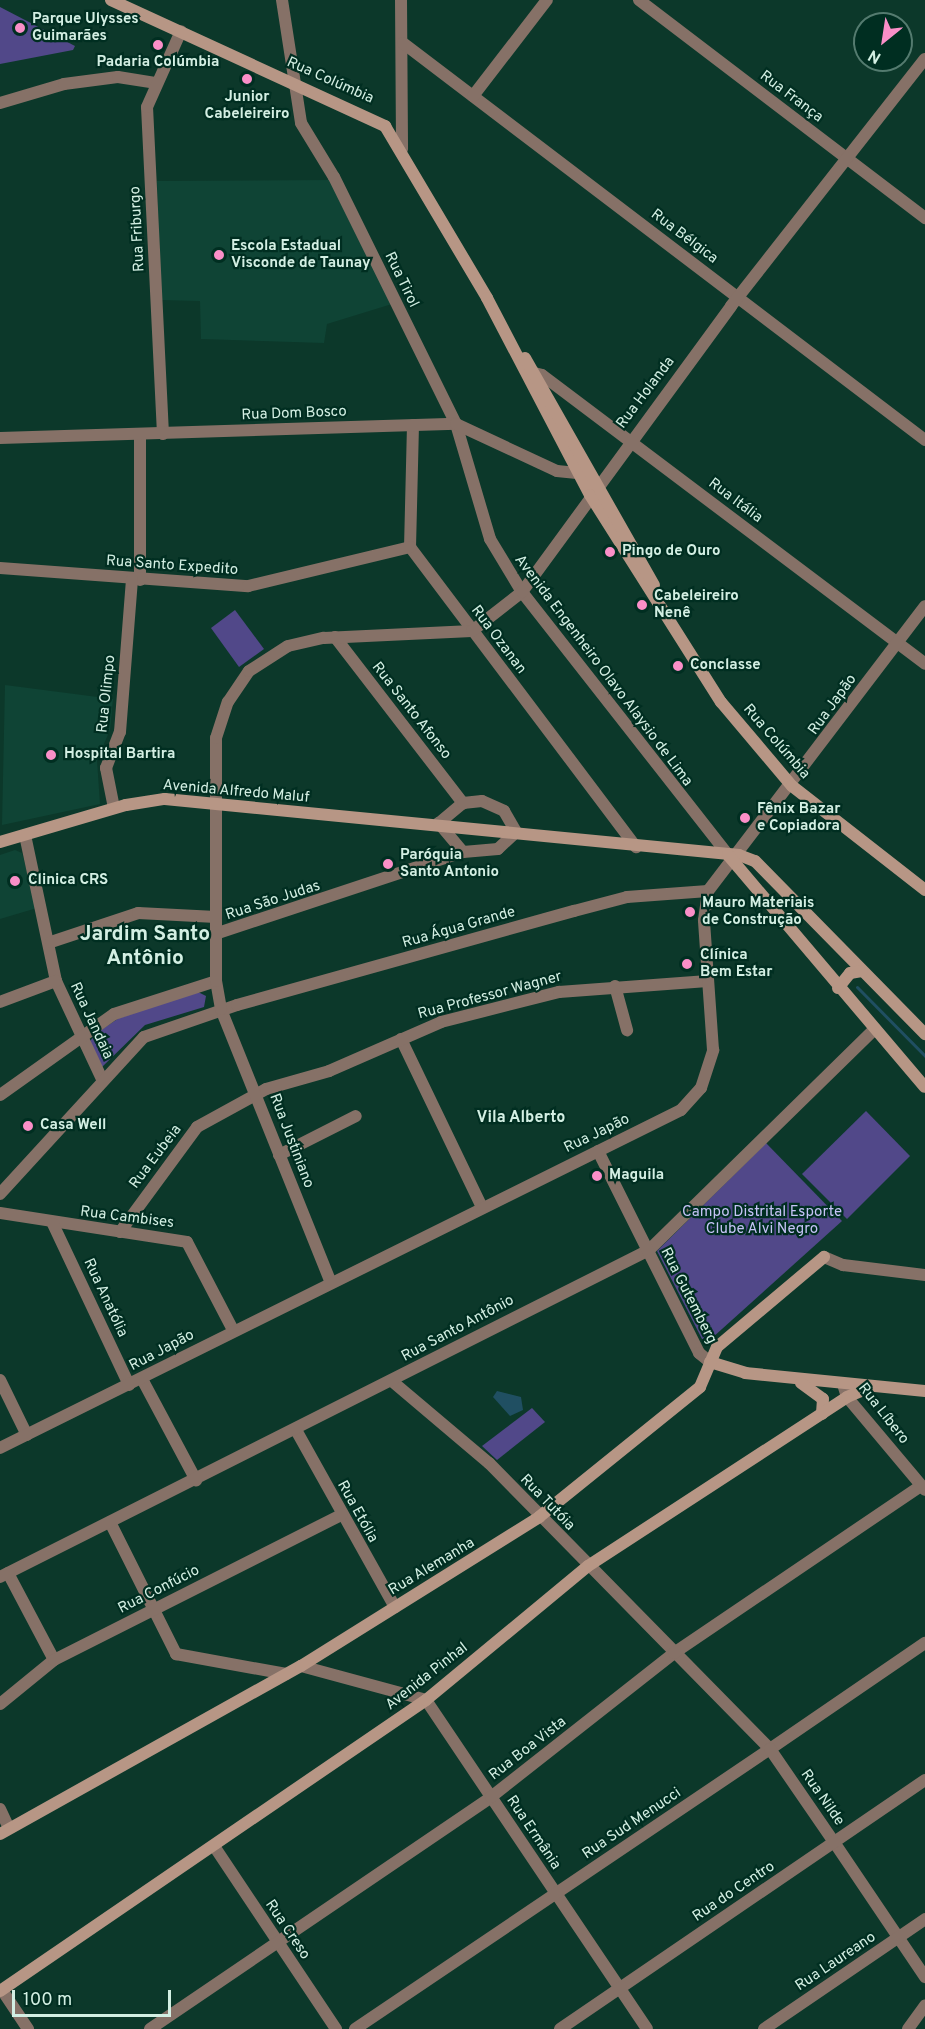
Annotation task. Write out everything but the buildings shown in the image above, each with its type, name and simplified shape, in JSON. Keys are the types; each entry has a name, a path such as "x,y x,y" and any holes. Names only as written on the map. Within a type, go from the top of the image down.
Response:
{"main road":[{"name":"Rua Colúmbia","path":"111,0 365,113 389,131 402,149 663,608 721,702 792,786 925,890"},
{"name":"Rua Colúmbia","path":"529,371 577,473 593,486"},
{"name":"Avenida Alfredo Maluf","path":"0,842 114,808 165,799 366,820 516,831 733,857"},
{"name":"Avenida Engenheiro Olavo Alaysio de Lima","path":"733,857 755,861 925,1034"},
{"name":"Avenida Engenheiro Olavo Alaysio de Lima","path":"733,857 838,988 925,1088"},
{"path":"838,988 850,973 862,971"},
{"name":"Rua Alemanha","path":"5,1831 301,1666 539,1517 700,1387 721,1343 824,1257"},
{"name":"Rua Gutemberg","path":"710,1362 792,1379 843,1384"},
{"path":"792,1379 820,1394 822,1414"},
{"name":"Avenida Pinhal","path":"843,1384 925,1391"},
{"name":"Avenida Pinhal","path":"1,1990 426,1700 588,1566 847,1397 871,1387"}],"street":[{"name":"Rua Tirol","path":"282,0 297,83 301,123 334,177 456,424"},
{"path":"401,0 404,43 402,149"},
{"path":"473,96 547,0"},
{"name":"Rua França","path":"639,0 925,218"},
{"name":"Rua Friburgo","path":"163,434 147,116 154,83 181,31"},
{"name":"Rua Bélgica","path":"404,43 925,440"},
{"path":"404,58 424,58"},
{"name":"Rua Holanda","path":"472,630 522,592 593,486 737,297 849,160 925,59"},
{"path":"0,103 118,76 154,83"},
{"path":"389,131 404,110"},
{"name":"Rua Itália","path":"529,371 629,440 925,664"},
{"name":"Rua Dom Bosco","path":"0,438 456,424 557,471 577,473"},
{"name":"Avenida Engenheiro Olavo Alaysio de Lima","path":"456,424 490,539 522,592 733,857"},
{"path":"410,547 413,425"},
{"name":"Rua Olimpo","path":"114,808 106,768 120,732 136,580 140,434"},
{"name":"Rua Santo Expedito","path":"0,568 136,580 248,586 410,547"},
{"name":"Rua Ozanan","path":"410,547 636,847"},
{"name":"Rua Japão","path":"0,1448 142,1379 233,1330 681,1110 701,1088 713,1050 704,920 708,891 792,786 925,606"},
{"path":"335,637 472,630"},
{"name":"Rua Santo Afonso","path":"335,637 463,803"},
{"name":"Rua São Judas","path":"335,637 276,651 237,685 218,725 215,934 463,852 498,849 516,831"},
{"path":"463,852 437,825 463,803 495,805 516,831"},
{"name":"Rua Jandaia","path":"25,835 51,942 56,981 102,1079"},
{"name":"Rua Água Grande","path":"0,1194 102,1079 144,1037 221,1009 627,897 708,891"},
{"path":"51,942 138,913 216,917"},
{"name":"Rua Justiniano","path":"215,934 216,981 221,1009 331,1283"},
{"path":"0,1002 56,981"},
{"path":"0,1095 81,1036 127,1008 216,981"},
{"name":"Rua Professor Wagner","path":"257,1094 329,1071 441,1022 559,992 615,986 708,981"},
{"path":"615,986 627,1030"},
{"name":"Rua Santo Antônio","path":"4,1575 393,1382 648,1250 874,1030"},
{"path":"400,1039 482,1207"},
{"name":"Rua Eubeia","path":"120,1232 197,1127 257,1094"},
{"path":"279,1155 356,1116"},
{"name":"Rua Gutemberg","path":"598,1151 699,1353 710,1362"},
{"name":"Rua Cambises","path":"0,1213 53,1224 190,1244 233,1330"},
{"name":"Rua Anatólia","path":"53,1224 129,1385"},
{"path":"824,1257 843,1265 925,1275"},
{"path":"142,1379 196,1479"},
{"path":"0,1380 27,1435"},
{"name":"Rua Tutóia","path":"393,1382 484,1458 674,1653"},
{"name":"Rua Líbero","path":"843,1384 847,1397 923,1488"},
{"name":"Rua Etólia","path":"296,1430 341,1515 395,1607"},
{"name":"Rua Boa Vista","path":"150,2029 491,1797 674,1653 923,1488"},
{"name":"Rua Confúcio","path":"0,1704 54,1660 341,1515"},
{"path":"110,1522 152,1610 181,1656 286,1674"},
{"path":"4,1575 54,1660"},
{"name":"Rua Sud Menucci","path":"356,2029 925,1643"},
{"name":"Rua Nilde","path":"674,1653 770,1749 925,1977"},
{"path":"301,1666 426,1700"},
{"name":"Rua Ermânia","path":"426,1700 647,2029"},
{"name":"Rua do Centro","path":"560,2029 925,1780"},
{"path":"0,1809 5,1831"},
{"name":"Rua Creso","path":"214,1846 336,2029"},
{"name":"Rua Laureano","path":"764,2029 925,1919"},
{"path":"1,1990 28,2029"},
{"path":"908,2029 925,2006"}],"shaded area":[{"path":"331,180 392,304 327,324 324,343 201,339 200,301 161,300 157,181"},
{"name":"Hospital Bartira","path":"5,685 113,699 110,730 97,760 100,804 2,825"},
{"name":"Clinica CRS","path":"15,850 22,853 37,908 0,919 0,855"}],"green space":[{"name":"Parque Ulysses Guimarães","path":"0,7 75,46 73,50 0,64"},
{"path":"235,610 264,649 239,667 211,628"},
{"path":"198,992 206,996 204,1007 145,1025 102,1067 90,1041 98,1032 119,1018"},
{"path":"866,1111 910,1156 847,1219 802,1174"},
{"name":"Campo Distrital Esporte Clube Alvi Negro","path":"766,1143 842,1221 712,1338 702,1339 657,1251"},
{"path":"532,1408 545,1422 497,1460 482,1446"}],"water":[{"path":"497,1391 521,1397 523,1410 510,1416 493,1397"}],"waterway":[{"path":"857,987 925,1056"}],"place":[{"name":"Parque Ulysses Guimarães","path":"20,28"},
{"name":"Padaria Colúmbia","path":"158,45"},
{"name":"Junior Cabeleireiro","path":"247,79"},
{"name":"Escola Estadual Visconde de Taunay","path":"219,255"},
{"name":"Pingo de Ouro","path":"610,552"},
{"name":"Cabeleireiro Nenê","path":"642,605"},
{"name":"Conclasse","path":"678,666"},
{"name":"Hospital Bartira","path":"51,755"},
{"name":"Fênix Bazar e Copiadora","path":"745,818"},
{"name":"Paróquia Santo Antonio","path":"388,864"},
{"name":"Clinica CRS","path":"15,881"},
{"name":"Mauro Materiais de Construção","path":"690,912"},
{"name":"Clínica Bem Estar","path":"687,964"},
{"name":"Casa Well","path":"28,1126"},
{"name":"Maguila","path":"597,1176"}],"district":[{"name":"Jardim Santo Antônio","path":"145,947"},
{"name":"Vila Alberto","path":"521,1118"}]}
